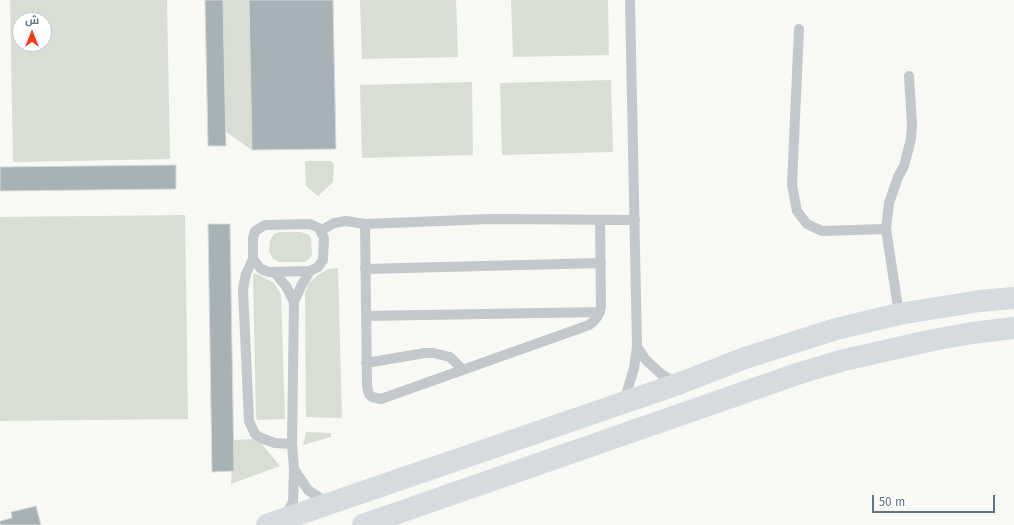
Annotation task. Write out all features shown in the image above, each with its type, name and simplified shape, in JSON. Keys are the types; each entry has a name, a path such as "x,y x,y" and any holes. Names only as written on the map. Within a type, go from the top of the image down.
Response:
{"main road":[{"path":"275,522 678,384 745,358 836,329 899,314 980,301 1014,298"},
{"path":"363,525 800,373 844,360 933,340 972,333 1014,328"}],"lane":[{"path":"624,402 634,368 637,347 630,0"},
{"path":"799,29 792,185 796,211 807,224 822,231 886,229"},
{"path":"899,314 886,229 889,203 895,184 904,166 910,139 911,118 908,76"},
{"path":"322,230 334,223 346,221 364,224 490,219 634,220"},
{"path":"364,224 367,390 372,397 380,400 589,325 594,321 600,312 600,220"},
{"path":"253,259 260,270 274,272 310,271 318,267 322,260 324,238 322,230 310,224 261,226 254,234 253,259 246,274 242,289 249,421 255,434 261,438 274,443 292,444"},
{"path":"365,269 600,263"},
{"path":"275,522 293,502 294,469 292,444 294,302 300,286 310,271"},
{"path":"274,272 286,286 294,302"},
{"path":"366,316 600,312"},
{"path":"637,347 646,360 660,374 678,384"},
{"path":"366,363 433,353 450,357 462,370"},
{"path":"294,469 308,490 328,504"}],"shaded area":[{"path":"10,0 167,0 170,159 13,162"},
{"path":"223,0 249,0 252,150 226,132"},
{"path":"360,0 456,0 458,57 362,59"},
{"path":"511,0 608,0 609,55 513,57"},
{"path":"611,80 613,152 502,155 500,83"},
{"path":"472,82 473,155 362,158 360,85"},
{"path":"331,161 334,164 333,182 318,196 306,186 305,162"},
{"path":"185,215 188,419 0,421 0,217"},
{"path":"280,232 301,232 309,235 311,239 312,255 309,259 305,262 279,262 273,259 269,251 270,240 274,234"},
{"path":"338,268 342,418 306,417 305,293 309,283 318,275 328,269"},
{"path":"255,273 274,283 281,295 285,419 257,420 256,416 253,275"},
{"path":"306,432 331,433 331,437 303,445"},
{"path":"254,439 261,443 280,466 231,484 233,440"}],"building":[{"path":"205,0 223,0 226,146 208,146"},
{"path":"249,0 333,0 336,149 252,150"},
{"path":"176,165 176,189 0,191 0,167"},
{"path":"208,224 230,224 234,471 212,472"},
{"path":"36,506 41,525 0,525 0,521 12,518 11,512"}]}
